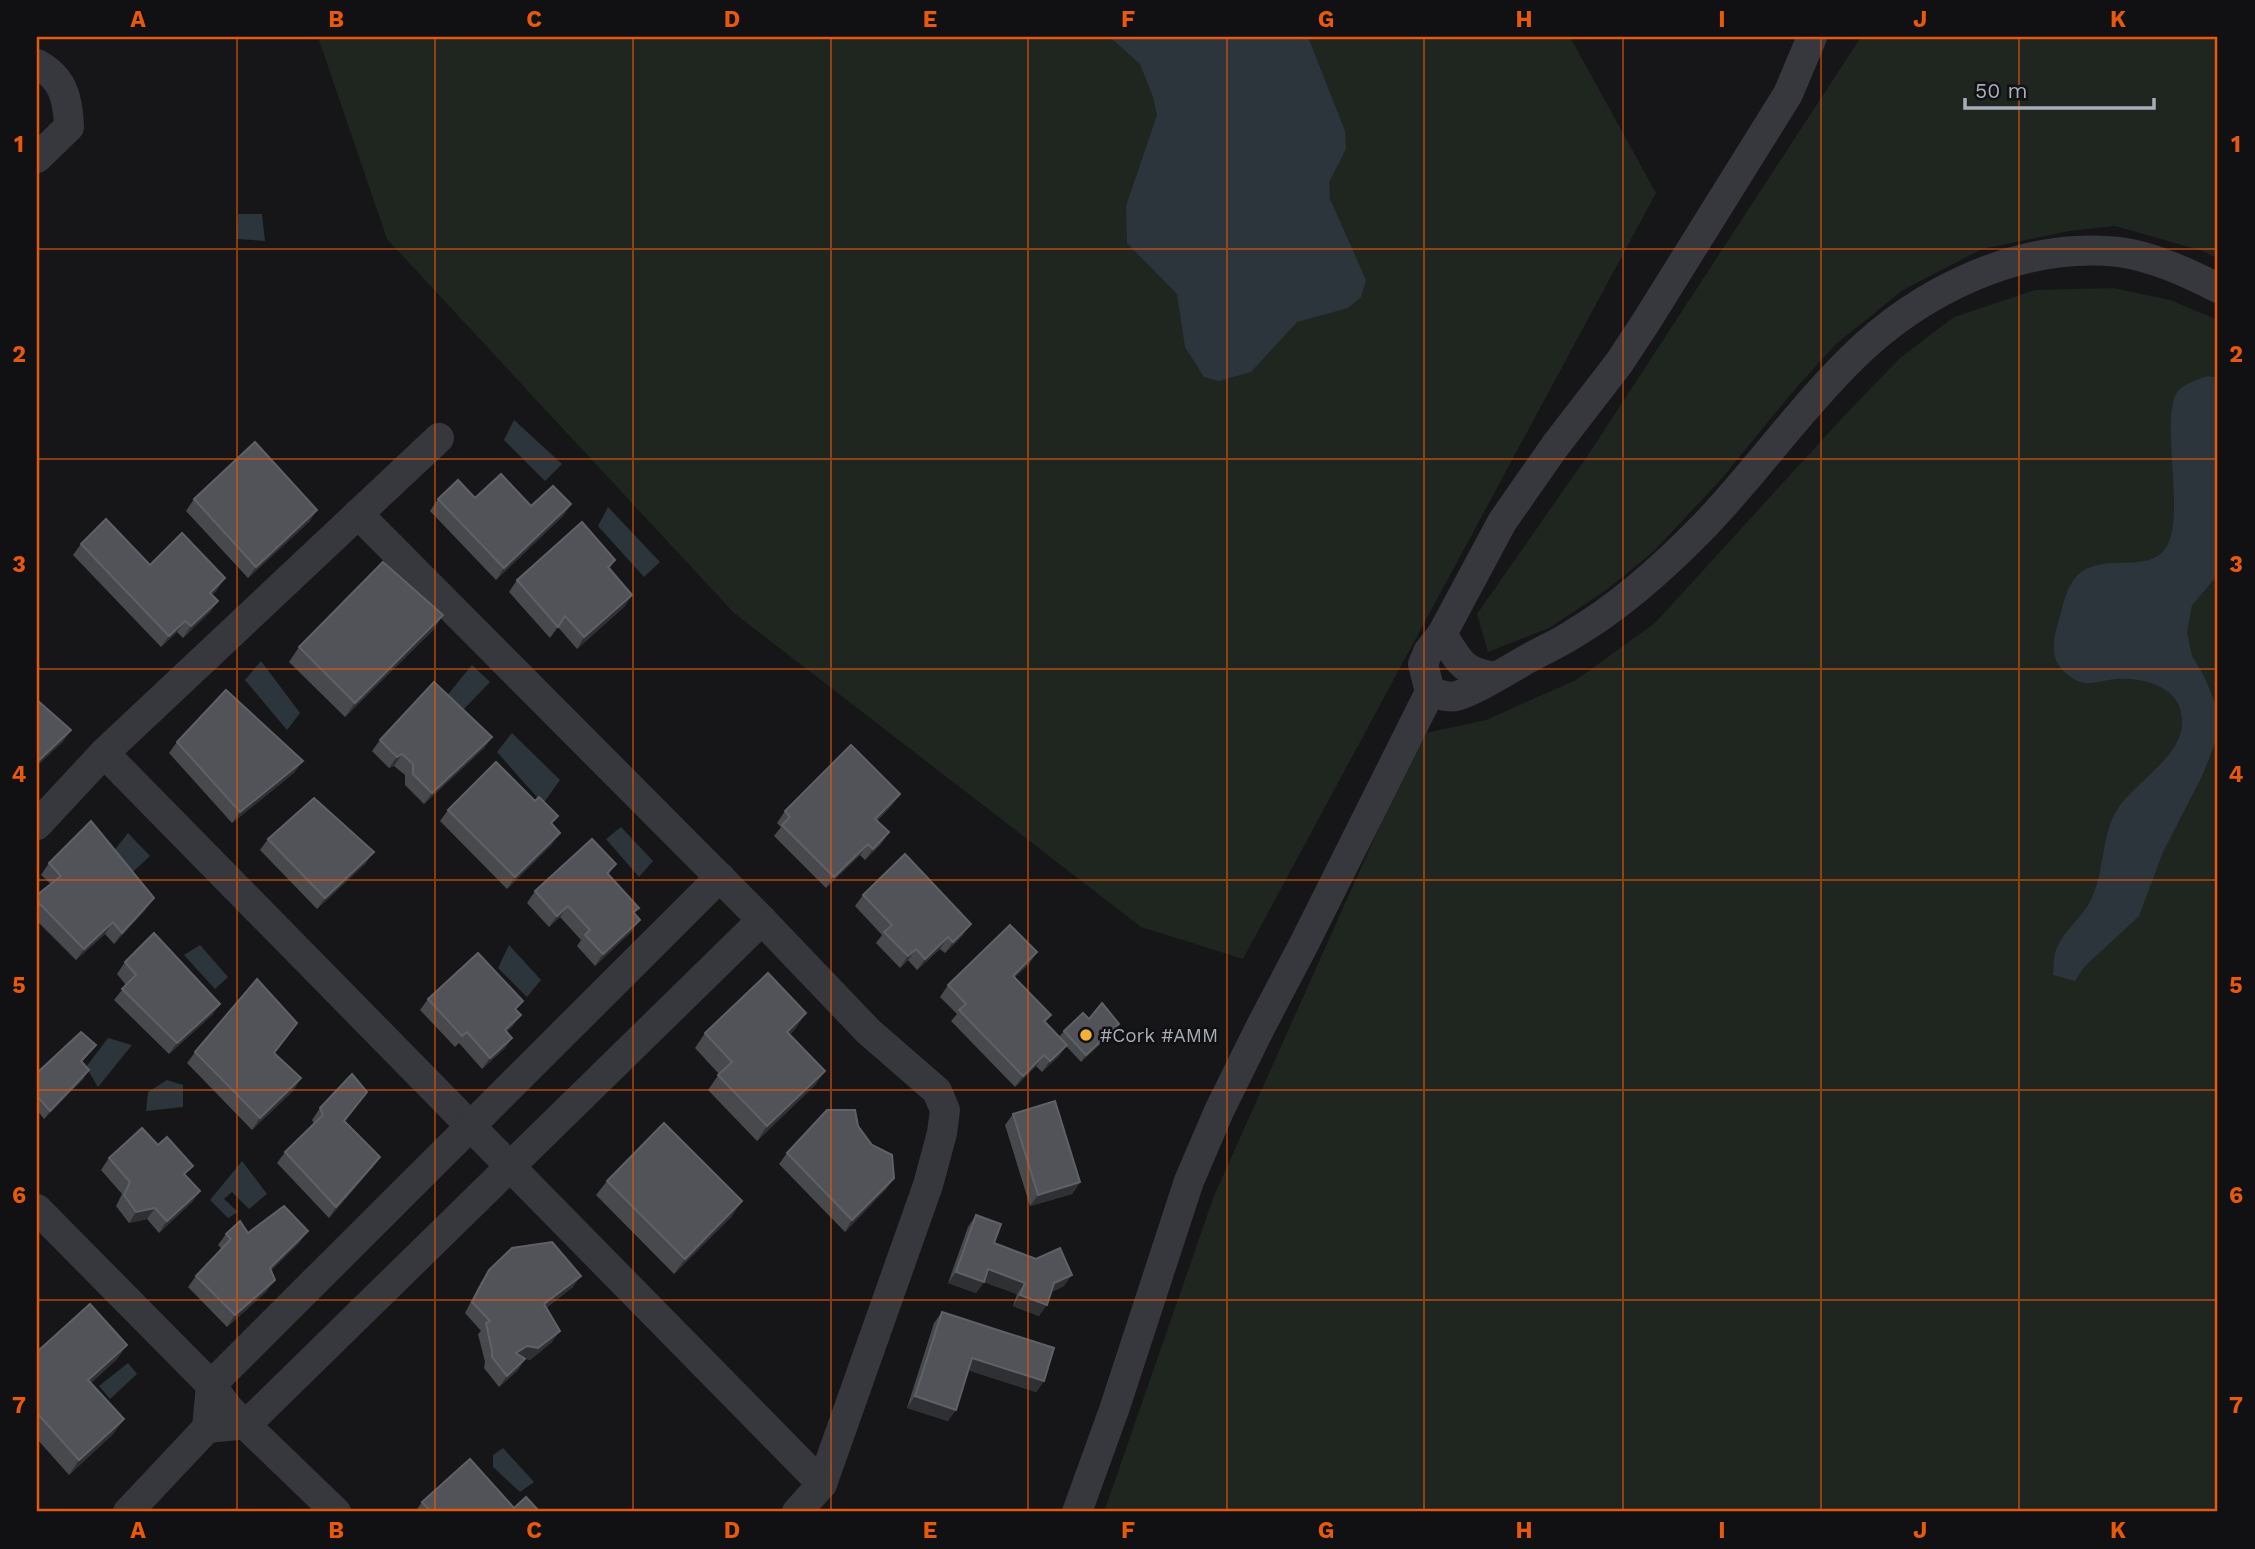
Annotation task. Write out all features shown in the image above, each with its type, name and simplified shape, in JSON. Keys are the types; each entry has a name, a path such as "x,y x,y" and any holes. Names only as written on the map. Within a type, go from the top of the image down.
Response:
{"street":[{"path":"1077,1512 1199,1157 1261,1026 1430,692 1423,664 1428,652 1443,634 1502,522 1555,446 1619,363 1701,236 1788,94 1812,37"},
{"path":"37,64 51,72 61,87 68,108 69,127 37,158"},
{"path":"1430,692 1454,696 1494,677 1573,635 1638,587 1705,525 1851,358 1896,320 1937,294 2013,263 2057,253 2084,252 2119,252 2179,270 2218,288"},
{"path":"37,825 104,753 439,438"},
{"path":"358,514 720,877 868,1031 937,1091 945,1110 942,1133 928,1185 822,1484 797,1512"},
{"path":"1443,634 1459,661 1472,672 1494,677"},
{"path":"104,753 822,1484"},
{"path":"128,1512 207,1428 211,1385 720,877"},
{"path":"207,1428 247,1424 762,920"},
{"path":"37,1209 211,1385 228,1408 336,1512"}],"shaded area":[{"path":"318,37 1570,37 1656,193 1243,959 1141,927 734,613 387,239"},
{"path":"1110,37 1308,37 1345,131 1346,149 1329,182 1330,199 1366,280 1361,297 1348,308 1297,322 1251,372 1219,381 1204,377 1185,347 1177,294 1127,243 1126,206 1157,115 1140,64"},
{"path":"1861,37 2218,37 2218,259 2203,251 2115,226 2069,231 1982,249 1903,290 1836,344 1795,389 1723,477 1653,552 1605,591 1549,628 1488,652 1477,614 1588,455"},
{"path":"238,214 262,214 265,241 237,239"},
{"path":"2113,288 2170,300 2218,320 2218,1512 1104,1512 1214,1196 1421,734 1486,720 1576,680 1655,623 1900,358 1954,317 2035,290"},
{"path":"2208,376 2218,378 2218,575 2192,605 2187,632 2192,656 2205,678 2217,708 2216,741 2202,776 2163,852 2139,916 2084,967 2075,981 2053,975 2054,957 2058,947 2095,892 2114,815 2121,804 2173,749 2182,723 2177,701 2161,687 2139,680 2113,679 2085,683 2070,677 2055,657 2055,633 2068,589 2083,571 2108,563 2148,560 2159,555 2167,546 2174,510 2171,440 2173,401 2179,390"},
{"path":"514,420 562,464 545,481 504,440"},
{"path":"608,507 660,562 644,577 598,526"},
{"path":"261,661 300,713 287,730 245,680"},
{"path":"472,665 490,682 463,710 445,698"},
{"path":"512,733 560,780 543,804 497,752"},
{"path":"621,827 653,861 639,877 606,839"},
{"path":"128,833 150,856 123,881 106,861"},
{"path":"200,945 228,977 215,989 184,955"},
{"path":"509,945 541,980 527,997 498,968"},
{"path":"108,1038 132,1045 98,1087 86,1067"},
{"path":"167,1080 183,1085 183,1107 146,1111 148,1092"},
{"path":"242,1161 267,1194 249,1209 232,1192 224,1199 238,1212 228,1218 210,1200"},
{"path":"128,1363 137,1374 110,1399 99,1386"},
{"path":"503,1448 534,1482 520,1492 493,1467 493,1455"}],"building":[{"path":"255,442 317,510 256,567 194,499"},
{"path":"501,474 531,506 553,486 571,504 504,568 438,499 458,480 475,498"},
{"path":"106,519 150,565 182,533 225,578 210,593 218,601 191,626 185,621 169,636 81,544"},
{"path":"582,522 615,560 608,567 632,595 584,637 565,616 558,627 517,580"},
{"path":"383,562 443,615 355,703 299,647"},
{"path":"434,682 492,737 432,793 413,774 413,764 402,754 397,757 380,740"},
{"path":"226,690 303,761 240,812 177,742"},
{"path":"37,700 71,730 37,762"},
{"path":"851,745 900,794 875,819 889,832 873,849 868,844 834,877 782,825 790,817 785,811"},
{"path":"496,762 535,801 539,797 558,816 551,823 560,833 515,877 448,810"},
{"path":"314,798 374,852 325,898 268,839"},
{"path":"91,821 154,898 122,933 113,922 84,949 37,901 37,895 61,876 49,863"},
{"path":"592,839 616,864 607,873 639,908 633,912 640,920 603,954 585,935 590,930 568,906 557,916 535,891"},
{"path":"905,854 971,924 953,942 948,937 925,959 916,949 908,956 884,932 892,925 863,895"},
{"path":"1010,925 1037,952 1013,976 1051,1015 1044,1021 1067,1045 1050,1061 1044,1055 1023,1076 959,1010 966,1004 948,985"},
{"path":"154,933 220,1004 177,1043 122,989 136,975 125,962"},
{"path":"478,953 523,1001 515,1009 521,1015 505,1030 512,1038 490,1058 467,1032 462,1036 428,999"},
{"path":"768,973 806,1013 787,1032 825,1071 767,1126 718,1075 732,1062 705,1033"},
{"path":"257,979 297,1023 274,1053 301,1078 260,1118 195,1052"},
{"name":"#Cork #AMM","path":"1102,1003 1119,1024 1086,1055 1064,1031 1083,1013 1089,1019"},
{"path":"81,1032 96,1045 81,1061 89,1070 50,1111 37,1096 37,1073"},
{"path":"352,1074 367,1092 344,1121 380,1157 336,1207 285,1152 323,1115 320,1108"},
{"path":"1055,1101 1080,1182 1038,1195 1013,1114"},
{"path":"827,1110 855,1110 858,1126 872,1145 892,1155 894,1178 852,1220 787,1153"},
{"path":"664,1123 742,1201 685,1259 607,1181"},
{"path":"142,1128 158,1145 167,1137 193,1166 184,1174 200,1191 167,1221 155,1208 136,1212 124,1195 130,1182 109,1158"},
{"path":"284,1206 308,1231 270,1268 275,1280 235,1315 196,1276 231,1239 226,1234 240,1221 248,1233"},
{"path":"976,1215 1001,1224 994,1243 1036,1259 1060,1248 1072,1275 1054,1283 1047,1305 1020,1295 1025,1283 988,1269 984,1282 956,1272"},
{"path":"552,1242 581,1276 544,1304 560,1331 538,1348 527,1346 516,1353 525,1359 507,1376 492,1357 486,1323 490,1321 472,1302 489,1270 512,1248"},
{"path":"90,1304 127,1345 88,1380 124,1419 79,1460 37,1413 37,1352"},
{"path":"942,1312 1054,1348 1044,1381 972,1358 956,1410 915,1396"},
{"path":"470,1459 514,1508 526,1497 540,1512 431,1512 422,1502"}],"place":[{"name":"#Cork #AMM","path":"1086,1035"}]}
